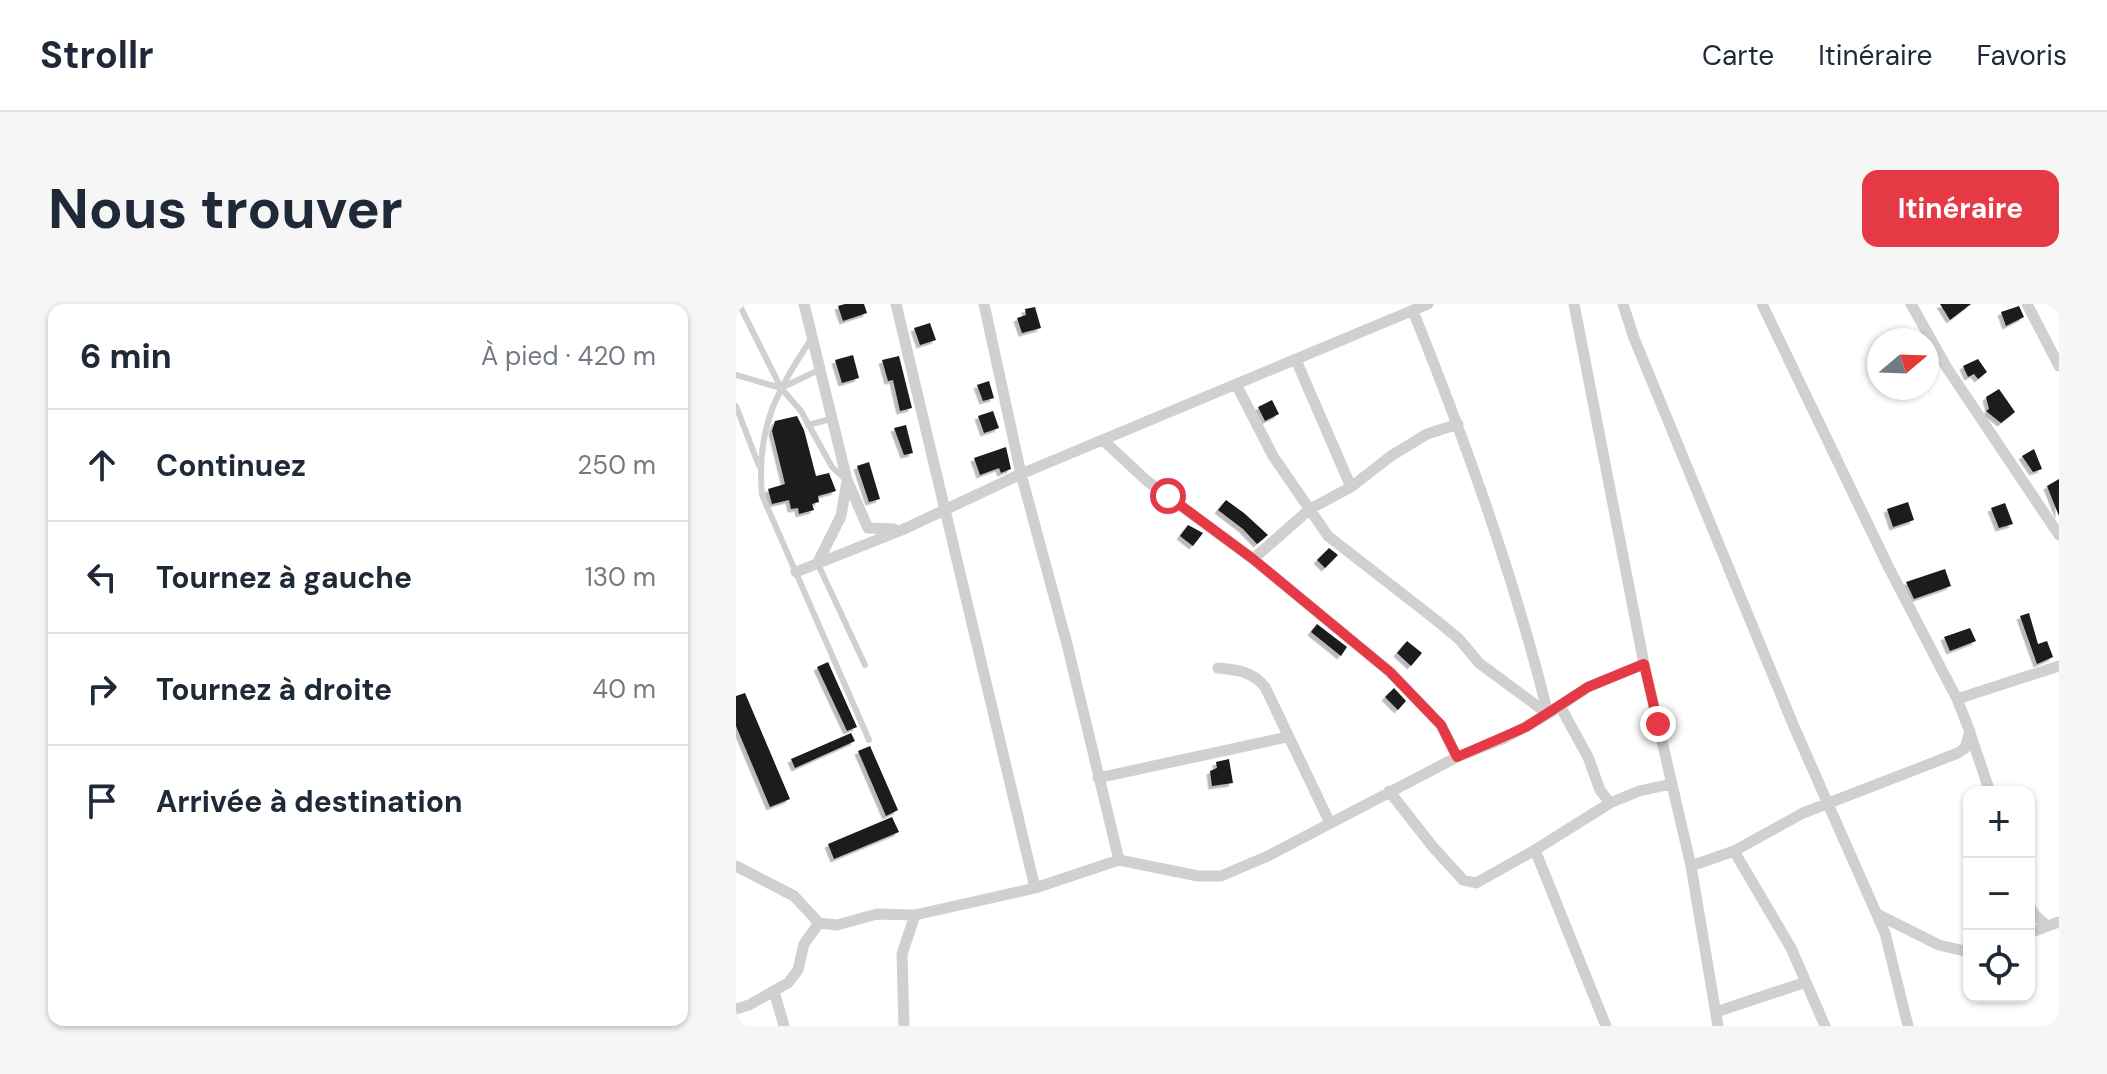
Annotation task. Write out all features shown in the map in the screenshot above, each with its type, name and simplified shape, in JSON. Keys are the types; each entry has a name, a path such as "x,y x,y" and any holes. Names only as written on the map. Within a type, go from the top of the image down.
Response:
{"street":[{"path":"804,304 847,480 868,528 902,530"},
{"path":"896,304 1035,888"},
{"path":"984,304 1021,474 1067,644 1119,860"},
{"path":"796,572 902,530 1021,474 1428,304"},
{"path":"1574,304 1644,664 1691,866 1718,1026"},
{"path":"1623,304 1634,338 1789,714 1885,933 1908,1026"},
{"path":"1762,304 1889,568 1957,699 1988,786"},
{"path":"1911,304 1947,368 2059,535"},
{"path":"2027,304 2059,366"},
{"path":"1413,311 1458,424 1527,627 1548,714"},
{"path":"1296,360 1351,487"},
{"path":"1236,384 1255,426 1328,536 1459,639 1479,663 1548,714"},
{"path":"1253,559 1310,509 1351,487 1391,456 1427,434 1458,424"},
{"path":"1104,441 1147,481 1253,559 1390,672 1441,725 1457,757"},
{"path":"817,562 841,516 847,480"},
{"path":"736,866 794,896 819,923 837,925 877,914 915,915 1035,888 1119,860 1198,876 1221,876 1268,856 1457,757 1503,739 1588,687 1644,664"},
{"path":"1957,699 2059,666"},
{"path":"1218,668 1237,670 1258,678 1265,687 1330,823"},
{"path":"1560,706 1588,757 1600,790 1610,803"},
{"path":"1691,866 1734,851 1803,813 1958,753 1965,748 1970,732"},
{"path":"1098,778 1287,737"},
{"path":"1389,791 1463,880 1476,883 1488,879 1610,803 1639,791 1671,784"},
{"path":"1535,850 1606,1026"},
{"path":"1734,851 1791,948 1825,1026"},
{"path":"1877,914 1939,945 1963,951"},
{"path":"904,1026 902,954 915,915"},
{"path":"2035,915 2053,924"},
{"path":"736,1009 788,983 798,970 804,944 819,923"},
{"path":"1716,1012 1806,982"},
{"path":"774,991 784,1026"}],"lane":[{"path":"739,304 781,388 801,411 832,467 847,480"},
{"path":"812,338 781,388 767,418 760,470 762,495 869,740"},
{"path":"736,375 781,388 819,370"},
{"path":"736,406 760,470"},
{"path":"808,425 831,419"},
{"path":"817,562 865,665"}],"building":[{"path":"864,304 867,313 843,321 838,306"},
{"path":"1940,304 1971,304 1950,320"},
{"path":"2019,306 2024,317 2006,326 2001,312"},
{"path":"1035,307 1041,328 1022,333 1017,318 1026,315 1025,309"},
{"path":"930,323 936,340 920,345 914,328"},
{"path":"853,355 859,378 842,383 835,360"},
{"path":"899,356 912,408 900,411 893,380 888,381 882,360"},
{"path":"1978,359 1987,372 1978,379 1974,374 1968,377 1963,366"},
{"path":"989,381 994,398 983,401 977,385"},
{"path":"1999,389 2015,412 2001,423 1986,411 1989,409 1986,397"},
{"path":"1272,400 1279,414 1265,421 1258,407"},
{"path":"993,411 999,428 984,433 978,416"},
{"path":"797,416 804,430 816,476 829,473 836,491 818,496 819,502 812,504 814,510 799,514 798,508 791,509 789,500 772,504 768,489 785,484 772,431 775,421"},
{"path":"906,425 913,453 904,455 894,428"},
{"path":"1006,447 1011,469 1001,473 999,468 980,475 974,458"},
{"path":"2034,449 2042,469 2033,472 2022,456"},
{"path":"869,462 880,499 869,502 857,466"},
{"path":"2059,479 2059,516 2047,486"},
{"path":"1226,500 1268,535 1257,544 1218,510"},
{"path":"1908,502 1914,520 1893,527 1887,509"},
{"path":"2005,503 2013,524 1999,528 1991,508"},
{"path":"1188,525 1203,533 1193,546 1180,536"},
{"path":"1329,548 1338,555 1325,568 1317,560"},
{"path":"1945,569 1951,586 1914,599 1906,582"},
{"path":"2029,613 2038,644 2047,641 2053,657 2037,664 2020,616"},
{"path":"1317,624 1347,647 1341,656 1311,632"},
{"path":"1970,628 1976,641 1950,651 1944,637"},
{"path":"1407,641 1422,653 1411,666 1397,653"},
{"path":"828,662 857,727 847,731 817,667"},
{"path":"1394,688 1406,701 1398,710 1385,697"},
{"path":"745,693 790,799 770,807 736,726 736,696"},
{"path":"851,733 855,741 795,768 791,759"},
{"path":"870,746 898,810 886,816 858,751"},
{"path":"1229,759 1233,783 1212,786 1210,771 1217,768 1216,762"},
{"path":"892,817 899,832 834,859 828,844"}],"route":[{"path":"1168,496 1253,559 1390,672 1441,725 1457,757 1503,739 1588,687 1644,664 1658,724"}]}
